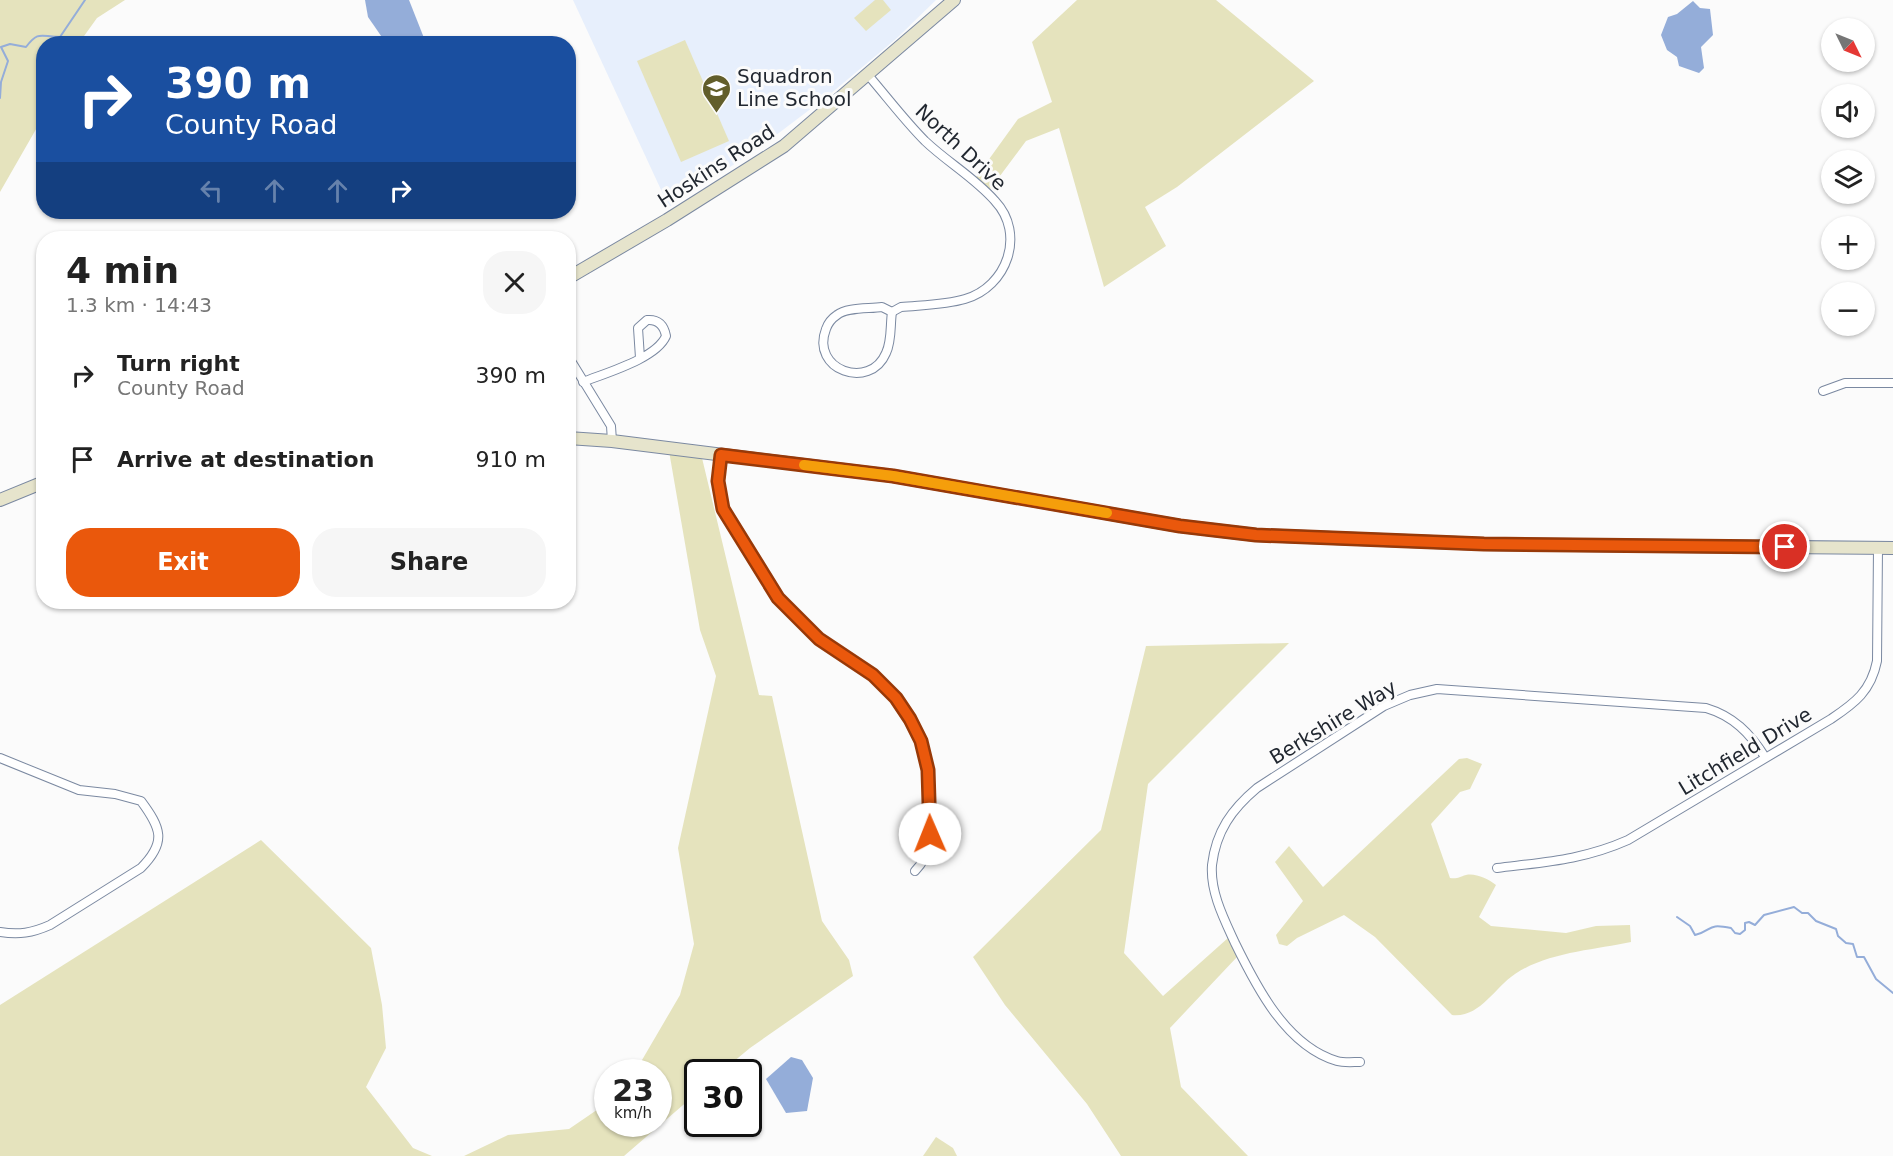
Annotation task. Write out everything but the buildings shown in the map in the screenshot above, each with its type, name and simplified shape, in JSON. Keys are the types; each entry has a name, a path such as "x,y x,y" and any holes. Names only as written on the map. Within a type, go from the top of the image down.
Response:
{"street":[{"name":"Hoskins Road","path":"576,273 762,162 810,126 954,0"},
{"name":"North Drive","path":"868,75 924,140 995,200 1007,216 1010,228 1010,253 1000,274 991,285 964,299 901,308 892,312"},
{"name":"North Drive","path":"882,307 892,312 890,343 885,356 877,366 865,372 852,374 839,370 830,363 824,354 823,335 829,322 838,313 882,307"},
{"path":"583,382 640,358 664,339 665,330 658,321 647,320 638,328 640,358"},
{"path":"576,370 611,426 612,441"},
{"path":"1823,390 1845,383 1893,383"},
{"path":"576,439 893,476 1180,526 1246,534 1484,544 1893,548"},
{"path":"721,455 718,481 723,509 778,598 819,639 873,675 885,686 917,731 928,770 930,843 925,860 915,871"},
{"path":"0,500 36,485"},
{"name":"Litchfield Drive","path":"1497,868 1580,858 1604,851 1628,840 1844,711 1866,691 1874,675 1878,548"},
{"name":"Berkshire Way","path":"1360,1062 1338,1062 1314,1049 1280,1020 1266,1003 1215,896 1212,866 1215,847 1222,827 1240,802 1257,788 1384,706 1410,694 1437,689 1706,708 1734,720 1755,741 1765,757"},
{"path":"0,758 79,790 141,801 160,832 159,843 149,860 141,868 50,925 33,932 15,934 0,932"}],"shaded area":[{"path":"0,0 125,0 97,18 84,36 36,36 36,129 0,192"},
{"name":"Squadron Line School","path":"573,0 936,0 897,38 829,95 759,148 669,207"},
{"path":"875,0 883,0 891,10 866,31 854,18"},
{"path":"1077,0 1216,0 1314,81 1177,187 1145,207 1166,246 1104,287 1059,128 1026,141 988,192 974,180 1018,119 1052,102 1032,42"},
{"path":"685,40 729,141 681,162 637,61"},
{"path":"669,451 702,458 759,695 772,696 822,921 849,960 853,976 737,1059 684,1059 684,1104 672,1115 672,1059 643,1059 680,995 694,944 678,848 716,676 700,630"},
{"path":"1289,643 1148,784 1124,953 1163,996 1228,938 1237,957 1170,1028 1181,1087 1248,1156 1121,1156 1087,1104 1005,1005 973,957 1101,830 1146,646"},
{"path":"1467,758 1482,764 1470,789 1460,792 1431,824 1450,878 1474,875 1496,885 1479,917 1491,926 1566,933 1596,926 1630,925 1631,942 1556,956 1528,967 1507,980 1479,1007 1462,1015 1452,1015 1375,937 1344,915 1297,938 1287,946 1279,944 1276,935 1303,901 1275,862 1289,846 1323,887 1459,759"},
{"path":"261,840 371,948 382,1005 386,1048 366,1087 413,1148 432,1156 0,1156 0,1005"},
{"path":"594,1112 594,1137 646,1137 624,1156 464,1156 508,1135 569,1129"},
{"path":"936,1137 953,1148 957,1156 923,1156"}],"water":[{"path":"365,0 409,0 423,36 381,36 368,17"},
{"path":"1693,1 1700,8 1710,9 1713,35 1701,47 1704,68 1699,73 1679,66 1677,57 1667,50 1661,35 1668,17 1677,14"},
{"path":"791,1057 802,1060 813,1078 807,1111 786,1113 766,1079"}],"waterway":[{"path":"61,36 85,0"},
{"path":"0,98 1,82 8,61 1,47 10,44 26,47 36,37"},
{"path":"1677,917 1690,926 1695,935 1718,926 1731,928 1735,933 1740,934 1745,930 1745,923 1755,925 1764,915 1794,907 1802,913 1808,913 1816,921 1836,929 1838,936 1846,943 1853,944 1857,957 1864,957 1876,979 1893,993"}],"slow traffic":[{"path":"804,465 893,476 1107,513"}],"place":[{"name":"Squadron Line School","path":"716,114"}],"route":[{"path":"930,834 928,770 917,731 896,698 885,686 873,675 819,639 778,598 723,509 718,481 721,455 893,476 1180,526 1256,535 1484,544 1785,547"}]}
